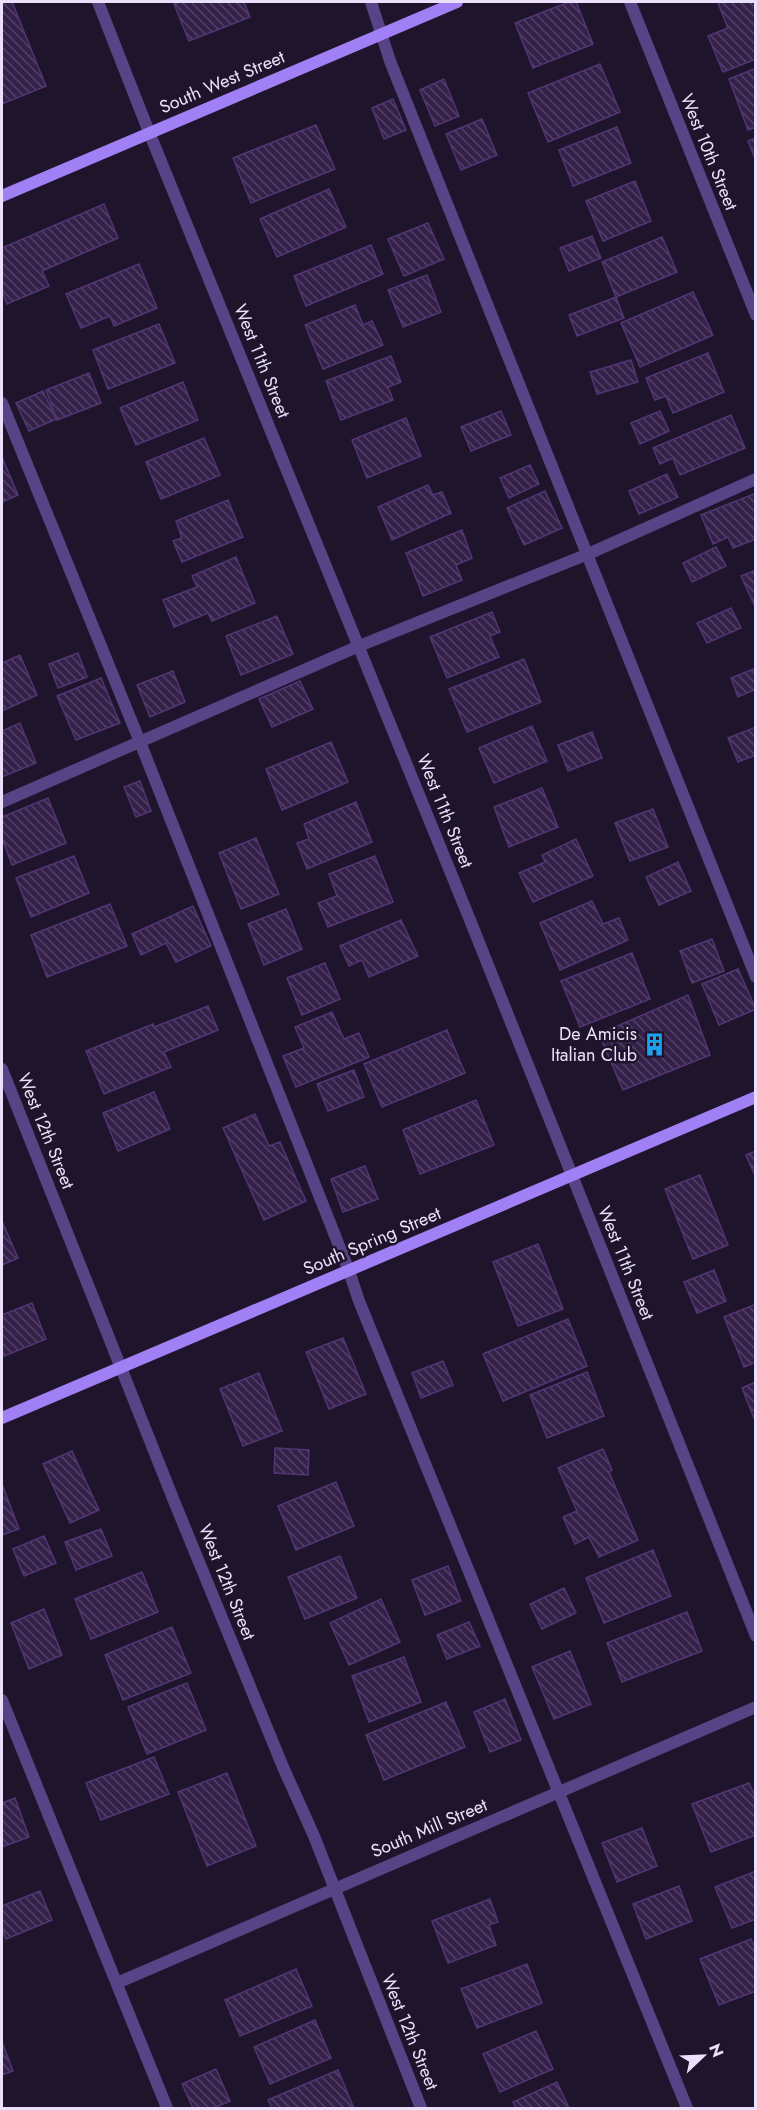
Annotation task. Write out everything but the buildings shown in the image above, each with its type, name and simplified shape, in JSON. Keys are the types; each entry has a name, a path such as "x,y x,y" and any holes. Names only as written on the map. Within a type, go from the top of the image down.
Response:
{"street":[{"name":"West 11th Street","path":"98,2 470,920 756,1636"},
{"path":"371,2 383,33 390,61 756,977"},
{"name":"South West Street","path":"2,196 457,2"},
{"name":"West 10th Street","path":"630,2 756,315"},
{"path":"2,403 140,742 349,1270 359,1301 687,2109"},
{"path":"2,802 358,646 588,554 756,479"},
{"name":"West 12th Street","path":"2,1069 421,2109"},
{"name":"South Spring Street","path":"2,1418 756,1097"},
{"path":"2,1700 167,2109"},
{"name":"South Mill Street","path":"117,1983 756,1707"}],"place":[{"name":"De Amicis Italian Club","path":"655,1044"}]}
